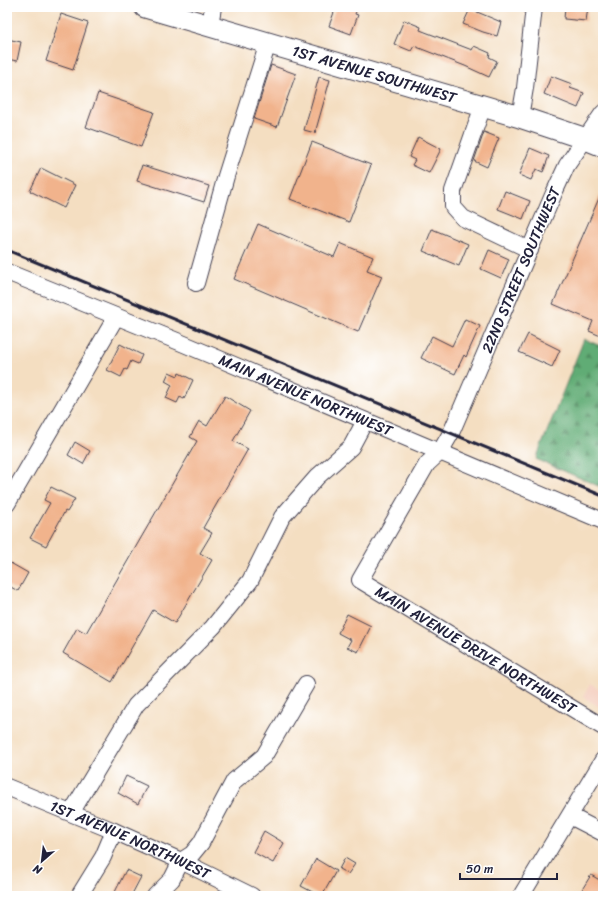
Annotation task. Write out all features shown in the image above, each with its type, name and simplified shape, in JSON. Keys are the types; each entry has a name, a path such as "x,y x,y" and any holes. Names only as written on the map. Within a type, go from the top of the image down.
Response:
{"main road":[{"name":"1ST AVENUE SOUTHWEST","path":"145,7 211,16 268,43 520,117 594,142"}],"street":[{"path":"520,117 526,82 534,7"},
{"path":"196,283 226,176 268,43"},
{"path":"483,106 453,191 453,207 463,218 530,250"},
{"name":"22ND STREET SOUTHWEST","path":"367,568 427,464 440,452 451,433 554,193 568,165 594,142 603,113"},
{"name":"MAIN AVENUE NORTHWEST","path":"7,272 603,520"},
{"path":"7,504 116,317"},
{"path":"71,813 136,705 213,627 250,582 282,517 317,477 350,447 365,421"},
{"name":"MAIN AVENUE DRIVE NORTHWEST","path":"367,568 360,580 603,727"},
{"path":"155,896 172,879 181,861 192,854 201,843 234,781 264,756 306,684"},
{"path":"521,896 603,760"},
{"name":"1ST AVENUE NORTHWEST","path":"7,787 114,831 181,861 252,896"},
{"path":"570,816 603,834"},
{"path":"79,896 103,857 114,831"}],"shaded area":[{"path":"590,684 603,692 603,709 583,697"}],"green space":[{"path":"584,339 603,347 603,488 536,459"}],"building":[{"path":"336,7 358,7 355,14 358,15 351,34 329,26"},
{"path":"565,7 588,7 586,21 564,19"},
{"path":"470,9 501,22 497,36 463,24"},
{"path":"61,14 88,23 73,70 46,61"},
{"path":"404,20 421,27 420,30 472,50 474,46 490,53 489,57 497,61 489,77 414,46 411,51 394,44"},
{"path":"7,39 21,42 17,61 7,59"},
{"path":"271,65 296,74 277,127 254,119"},
{"path":"551,76 572,84 570,88 584,93 578,108 544,94"},
{"path":"319,77 330,80 315,133 304,130"},
{"path":"98,93 154,112 141,147 86,127"},
{"path":"484,132 499,138 487,167 474,161"},
{"path":"418,137 441,149 429,173 412,165 415,160 409,157"},
{"path":"312,142 371,165 349,222 290,199"},
{"path":"530,148 549,156 543,172 536,169 531,180 519,175"},
{"path":"142,165 209,186 204,202 137,181"},
{"path":"41,168 75,185 64,208 30,191"},
{"path":"603,189 603,337 589,331 593,321 553,304"},
{"path":"505,191 530,201 523,219 498,209"},
{"path":"258,224 334,257 340,243 373,257 367,270 382,276 358,332 234,279"},
{"path":"432,229 468,244 459,266 423,251"},
{"path":"489,250 509,259 501,278 481,269"},
{"path":"465,319 480,326 466,357 464,355 455,374 421,358 432,336 452,346"},
{"path":"528,334 560,350 552,367 519,352"},
{"path":"120,344 142,355 138,364 131,361 127,370 125,369 121,377 107,370"},
{"path":"169,372 178,376 179,373 193,380 184,399 180,397 177,403 166,398 172,385 165,381"},
{"path":"225,396 250,411 233,441 248,449 203,528 212,533 200,553 212,560 175,623 153,610 112,682 63,653 77,628 86,633 197,441 190,437 199,421 207,426"},
{"path":"75,442 90,451 83,464 68,455"},
{"path":"51,487 75,499 67,512 65,511 46,546 30,538 50,503 44,500"},
{"path":"7,561 28,573 18,591 7,585"},
{"path":"347,614 371,626 358,652 347,647 351,640 338,633"},
{"path":"126,776 147,786 138,804 118,793"},
{"path":"264,831 284,843 273,863 253,852"},
{"path":"345,858 355,864 348,874 339,869"},
{"path":"316,859 336,871 322,896 301,886"},
{"path":"126,870 141,877 131,896 124,896 115,892"},
{"path":"591,875 603,882 603,896 578,896"}],"railway":[{"path":"7,250 603,496"}]}
